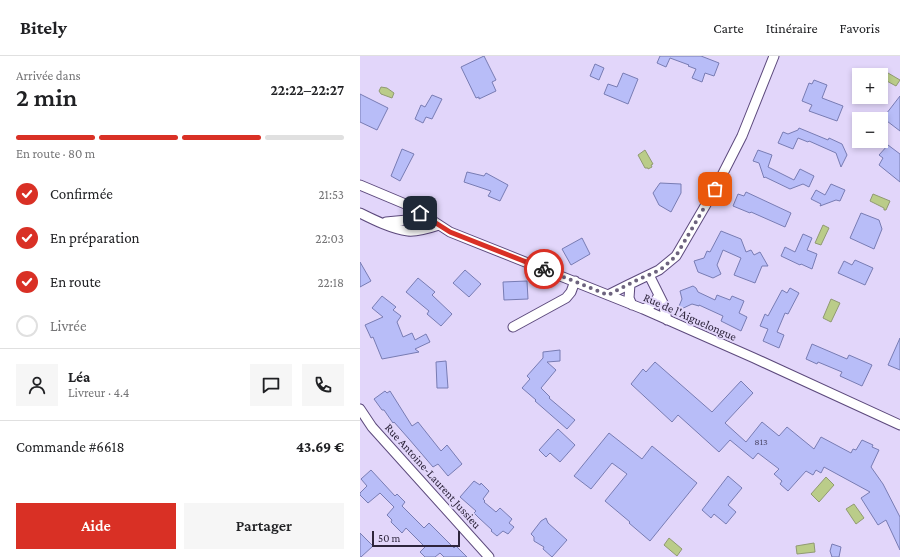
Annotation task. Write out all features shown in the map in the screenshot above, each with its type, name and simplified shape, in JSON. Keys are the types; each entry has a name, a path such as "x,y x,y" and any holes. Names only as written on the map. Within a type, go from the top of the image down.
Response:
{"street":[{"path":"608,295 660,270 676,256 715,189 742,136 774,56"},
{"name":"Rue de l'Aiguelongue","path":"360,185 410,206 450,232 643,309 900,425"},
{"path":"360,213 380,222 408,231 431,228 439,225"},
{"path":"380,222 407,220 420,213"},
{"path":"649,275 663,303 667,320"},
{"path":"513,327 566,298 571,292 575,281"},
{"path":"630,284 630,298 632,305"},
{"path":"643,309 656,302 659,295"},
{"name":"Rue Antoine-Laurent Jussieu","path":"360,409 372,427 489,557"}],"shaded area":[{"path":"888,73 900,80 896,86 888,82"},
{"path":"381,87 387,88 394,93 392,98 381,94 379,91"},
{"path":"645,150 653,164 651,165 652,167 648,169 645,168 638,155"},
{"path":"873,194 890,201 886,210 870,201"},
{"path":"823,225 829,228 821,245 815,243"},
{"path":"831,299 840,303 831,322 823,318"},
{"path":"826,477 834,485 819,502 811,494"},
{"path":"854,504 864,518 856,524 846,509"},
{"path":"669,538 682,549 677,556 664,545"},
{"path":"814,543 815,552 797,554 796,546"}],"building":[{"path":"484,56 496,80 492,82 496,91 479,99 479,97 476,98 461,67"},
{"path":"660,56 701,56 719,63 714,76 705,73 702,82 692,78 696,69 670,58 666,67 657,63"},
{"path":"595,64 604,68 599,80 590,76"},
{"path":"623,73 638,79 628,104 604,94 608,84 617,87"},
{"path":"814,80 827,85 822,98 843,106 837,121 809,111 812,105 802,101 809,83 812,84"},
{"path":"360,94 388,108 377,130 360,122"},
{"path":"432,95 442,99 432,119 426,117 423,123 415,119 421,105 425,107"},
{"path":"900,96 900,131 888,122 888,112"},
{"path":"799,128 842,144 847,155 841,167 836,153 809,141 808,142 798,138 793,149 778,143 783,132 788,134 798,130"},
{"path":"888,145 900,154 900,182 879,165 883,158 879,155 885,148 888,148"},
{"path":"402,149 414,154 400,181 391,176"},
{"path":"758,150 772,155 768,167 794,180 800,169 814,176 809,187 803,184 790,189 765,177 764,178 759,163 753,161"},
{"path":"467,172 484,176 486,173 508,185 500,201 488,196 491,191 464,182"},
{"path":"660,183 681,184 681,193 671,212 659,205 653,193"},
{"path":"831,184 845,190 840,201 836,200 820,206 821,204 811,199 816,190 825,195"},
{"path":"746,192 791,213 785,227 733,206 738,194 744,196"},
{"path":"861,213 879,220 882,229 874,249 850,238"},
{"path":"721,231 741,239 746,252 751,250 754,255 760,252 768,266 762,266 755,283 734,275 741,258 723,250 717,265 721,274 713,278 698,272 694,261 704,258 707,251 710,252"},
{"path":"803,234 812,238 807,250 817,254 812,269 781,256 785,247 795,252"},
{"path":"582,238 590,254 571,265 562,249"},
{"path":"855,260 873,268 865,285 838,273 844,261 852,265"},
{"path":"360,262 371,281 360,287"},
{"path":"465,270 481,284 469,297 453,283"},
{"path":"418,278 435,292 432,295 452,314 441,326 427,314 429,311 406,292"},
{"path":"527,281 528,299 504,300 503,282"},
{"path":"693,286 698,292 715,300 717,295 730,300 732,296 744,301 739,313 747,317 741,331 721,321 723,316 699,305 692,304 677,311 682,299 680,291"},
{"path":"790,288 799,293 788,314 785,313 777,332 784,335 779,348 763,341 768,329 760,326 765,314 768,316 782,290 787,293"},
{"path":"382,296 396,307 393,310 401,316 397,322 403,337 412,333 415,340 426,334 430,342 415,349 419,352 382,359 373,337 371,338 365,325 383,317 372,308"},
{"path":"900,338 900,370 888,365"},
{"path":"812,344 847,359 849,355 872,365 862,386 840,376 842,372 818,362 817,364 806,359"},
{"path":"560,350 560,361 547,362 556,370 541,388 550,397 549,398 575,420 567,429 522,388 530,379 527,376 543,358 543,352"},
{"path":"446,361 448,388 437,388 436,362"},
{"path":"655,362 712,412 741,381 753,393 725,423 746,442 762,422 779,436 787,427 814,449 821,437 851,453 853,449 856,450 862,440 873,445 872,447 879,450 871,467 883,484 900,517 900,550 886,520 878,525 861,498 870,492 824,467 821,473 816,470 813,475 806,471 788,491 780,484 782,481 774,474 779,469 758,453 753,459 730,440 719,452 678,415 672,422 631,384 643,369 646,372"},
{"path":"385,391 387,393 390,391 412,426 418,422 441,451 447,445 462,464 448,476 438,464 433,467 394,422 393,423 374,399"},
{"path":"558,429 575,445 560,462 550,453 546,457 539,450"},
{"path":"609,433 642,459 652,446 697,483 650,541 605,501 627,474 612,463 591,489 574,476"},
{"path":"371,470 395,496 397,494 405,502 402,506 424,528 429,523 454,548 456,546 467,557 444,557 440,553 435,557 425,557 420,552 425,547 406,528 402,533 391,522 392,520 387,515 394,507 380,493 368,503 360,495 360,493 367,486 361,479"},
{"path":"728,476 742,488 728,505 736,512 726,524 714,514 711,518 702,510"},
{"path":"474,481 480,485 481,483 489,491 483,499 485,501 484,502 496,512 500,508 512,519 509,523 514,527 508,534 503,531 497,536 474,513 476,511 460,497"},
{"path":"546,518 548,523 567,540 552,557 543,549 544,547 534,541 534,537 531,534 541,521"},
{"path":"360,533 373,546 361,557 360,557"},
{"path":"832,544 841,547 839,557 832,557 830,551"}],"way so far":[{"path":"544,269 608,295 660,270 668,264 676,256 715,189"}],"route":[{"path":"420,213 450,232 544,269"}]}
